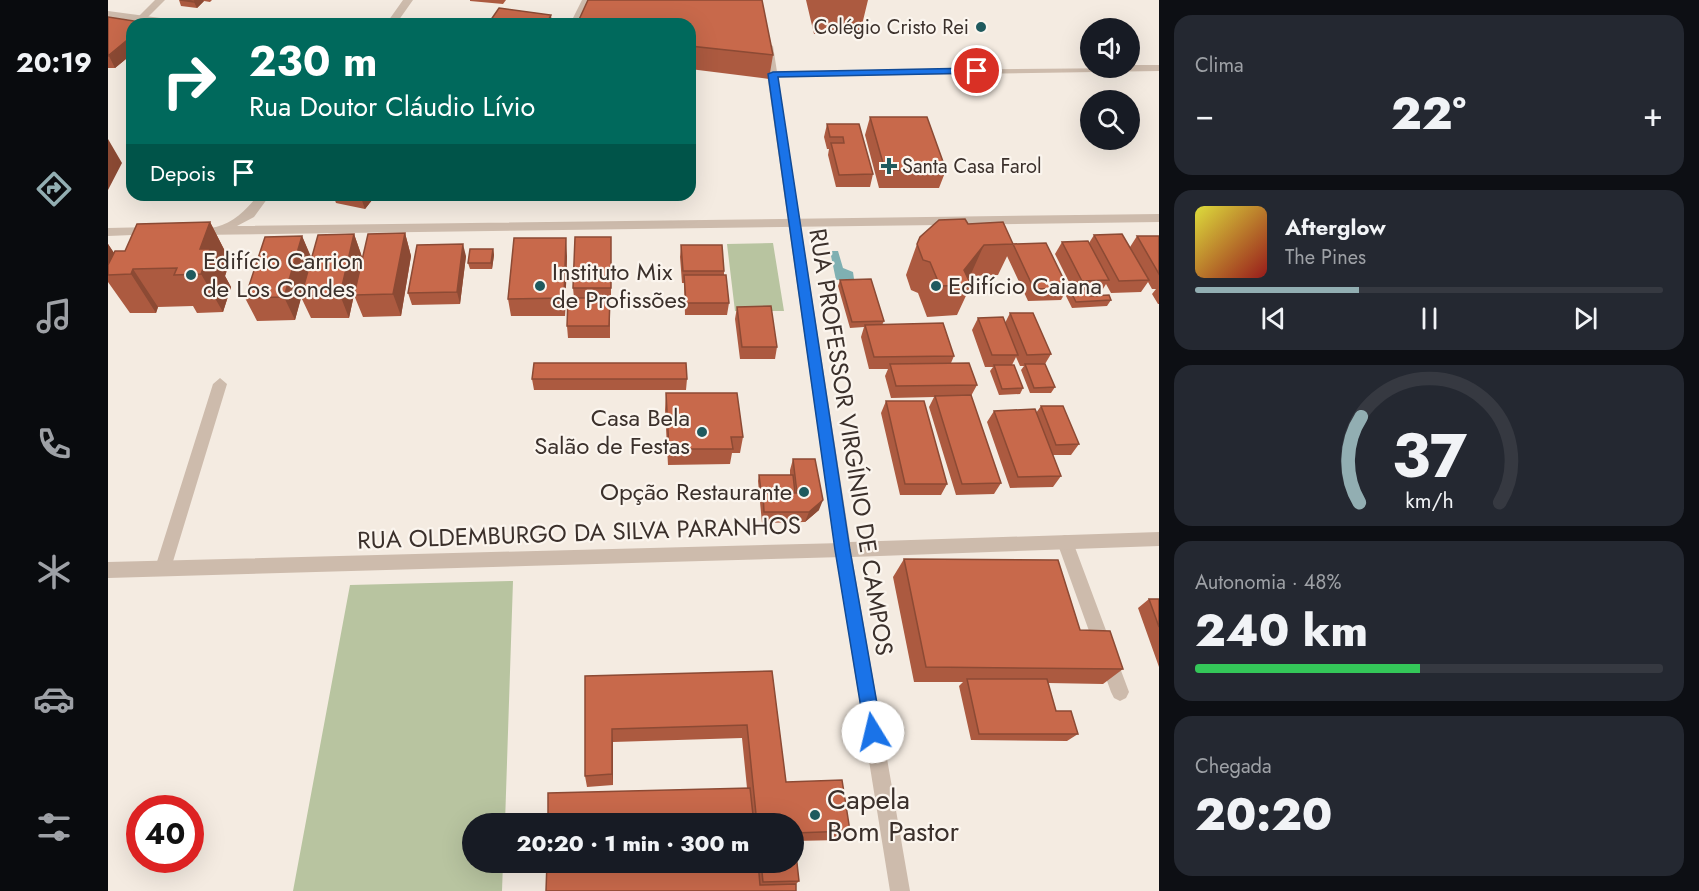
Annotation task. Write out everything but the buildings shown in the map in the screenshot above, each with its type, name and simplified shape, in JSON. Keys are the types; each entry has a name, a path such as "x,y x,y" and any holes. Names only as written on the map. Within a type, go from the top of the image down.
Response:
{"street":[{"path":"142,18 160,0"},
{"path":"395,18 408,0"},
{"path":"578,18 587,0"},
{"path":"108,14 134,18"},
{"name":"RUA PROFESSOR VIRGÍNIO DE CAMPOS","path":"766,32 843,550 900,891"},
{"path":"773,74 1159,68"},
{"path":"221,230 250,214 260,201"},
{"path":"250,214 268,231"},
{"path":"187,231 1159,218"},
{"path":"108,232 164,231"},
{"path":"163,568 220,384"},
{"name":"RUA OLDEMBURGO DA SILVA PARANHOS","path":"108,570 1159,539"},
{"path":"1065,543 1120,692"}],"green space":[{"path":"773,243 784,311 735,311 727,244"},
{"path":"513,581 505,813 462,813 462,873 503,873 502,891 293,891 350,585"}],"water":[{"path":"830,251 838,251 843,268 853,272 854,279 836,280"}],"place":[{"name":"Colégio Cristo Rei","path":"981,27"},
{"name":"Santa Casa Farol","path":"889,166"},
{"name":"Edifício Carrion de Los Condes","path":"191,275"},
{"name":"Instituto Mix de Profissões","path":"540,286"},
{"name":"Edifício Caiana","path":"936,286"},
{"name":"Casa Bela Salão de Festas","path":"702,432"},
{"name":"Opção Restaurante","path":"804,492"},
{"name":"Capela Bom Pastor","path":"815,815"}],"route":[{"path":"873,732 843,550 773,74 977,71"}]}
